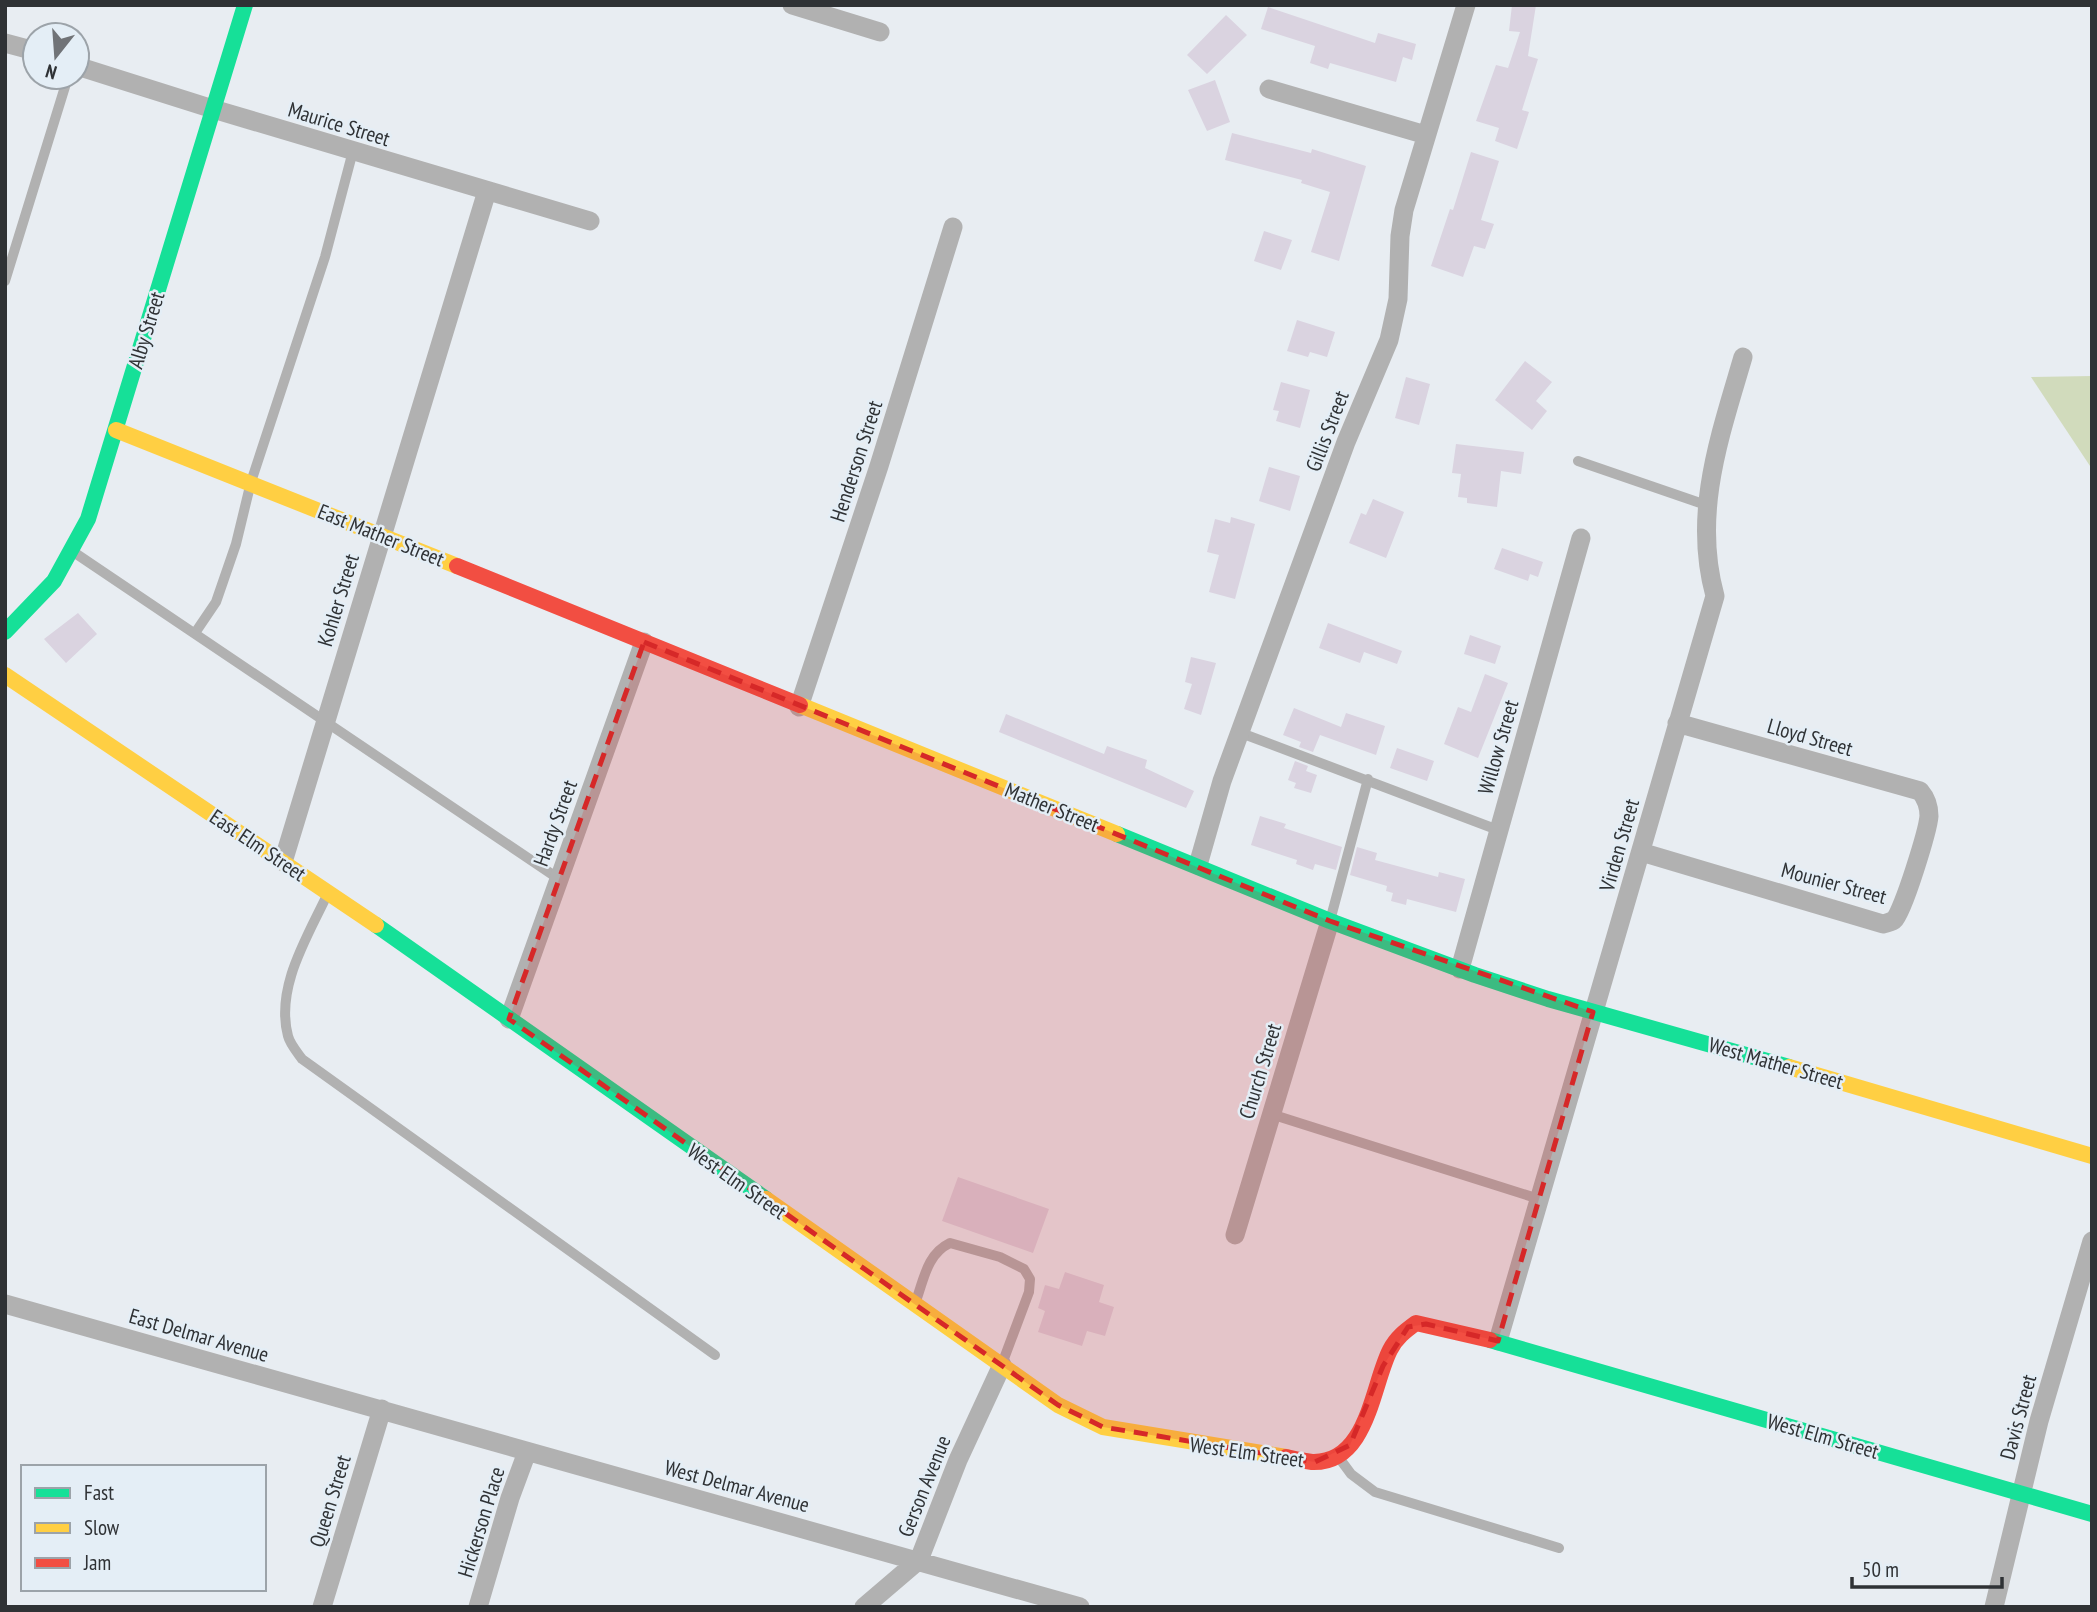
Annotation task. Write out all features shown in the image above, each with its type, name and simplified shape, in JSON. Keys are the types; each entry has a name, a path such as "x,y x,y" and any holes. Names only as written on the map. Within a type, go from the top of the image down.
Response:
{"street":[{"name":"Alby Street","path":"5,632 41,599 74,552 116,430 245,5"},
{"path":"792,5 880,32"},
{"name":"Gillis Street","path":"1198,865 1211,815 1351,429 1389,340 1398,299 1399,236 1404,210 1466,5"},
{"name":"Maurice Street","path":"91,70 590,221"},
{"path":"1269,89 1426,135"},
{"name":"Kohler Street","path":"283,862 487,191"},
{"name":"Henderson Street","path":"799,707 880,466 953,227"},
{"name":"Virden Street","path":"1498,1341 1714,596 1707,570 1706,505 1714,457 1743,357"},
{"name":"East Mather Street","path":"116,430 645,642"},
{"name":"Willow Street","path":"1460,969 1581,538"},
{"name":"Mather Street","path":"645,642 799,707 1198,865 1330,921 1460,969"},
{"name":"Hardy Street","path":"509,1019 645,642"},
{"name":"East Elm Street","path":"5,676 283,862 509,1019"},
{"name":"Lloyd Street","path":"1677,723 1920,791 1926,799"},
{"name":"Mounier Street","path":"1641,852 1884,924 1894,920 1901,908 1928,816 1926,799"},
{"name":"Church Street","path":"1235,1235 1330,921"},
{"name":"West Mather Street","path":"1460,969 1593,1012 2092,1156"},
{"name":"West Elm Street","path":"509,1019 1058,1405 1103,1427 1315,1462 1336,1455 1350,1445 1358,1433 1383,1366 1397,1338 1416,1323 1498,1341 2092,1514"},
{"name":"Davis Street","path":"1994,1607 2021,1494 2092,1241"},
{"name":"East Delmar Avenue","path":"5,1304 382,1409"},
{"name":"Gerson Avenue","path":"864,1607 919,1560 958,1460 1002,1365"},
{"name":"West Delmar Avenue","path":"382,1409 527,1452 919,1560 1026,1600 1080,1607"},
{"name":"Queen Street","path":"322,1607 382,1409"},
{"name":"Hickerson Place","path":"478,1607 510,1498 527,1452"}],"lane":[{"path":"5,281 18,248 64,91"},
{"path":"195,633 216,602 236,544 251,482 325,257 353,151"},
{"path":"1578,461 1706,505"},
{"path":"74,552 559,879"},
{"path":"1241,733 1498,830"},
{"path":"1330,921 1368,779"},
{"path":"328,893 293,969 285,1016 288,1039 302,1059 715,1355"},
{"path":"1271,1114 1539,1199"},
{"path":"915,1305 931,1259 940,1248 950,1243 1000,1257 1024,1269 1030,1279 1029,1292 1002,1365"},
{"path":"1336,1455 1351,1474 1376,1492 1559,1548"}],"highlighted area":[{"path":"644,642 1330,921 1593,1012 1498,1341 1426,1324 1408,1327 1383,1366 1350,1445 1315,1462 1103,1427 1058,1405 509,1019"}],"green space":[{"path":"2092,376 2092,469 2031,377"}],"building":[{"path":"1512,5 1536,5 1528,56 1538,59 1522,110 1529,112 1517,149 1495,141 1499,128 1476,121 1496,65 1508,68 1520,32 1509,31"},
{"path":"1268,7 1375,43 1378,33 1416,44 1412,60 1403,57 1396,82 1330,63 1328,69 1310,63 1315,46 1261,29"},
{"path":"1226,15 1247,35 1207,74 1187,55"},
{"path":"1215,80 1230,122 1207,131 1188,90"},
{"path":"1232,133 1311,153 1312,149 1366,166 1339,261 1311,252 1330,192 1301,183 1302,180 1225,160"},
{"path":"1471,152 1499,161 1481,220 1494,224 1485,249 1474,246 1463,277 1431,266 1450,209 1453,210"},
{"path":"1264,231 1292,240 1281,270 1254,261"},
{"path":"1297,320 1335,332 1327,357 1310,352 1308,357 1287,351"},
{"path":"1525,361 1552,382 1536,401 1547,411 1532,430 1495,400"},
{"path":"1406,377 1430,384 1419,425 1395,418"},
{"path":"1281,382 1310,390 1300,428 1276,421 1279,411 1273,410"},
{"path":"1456,444 1524,452 1521,474 1501,471 1497,507 1467,503 1467,498 1458,497 1461,474 1452,473"},
{"path":"1269,467 1300,476 1290,511 1259,501"},
{"path":"1373,499 1404,512 1386,558 1349,543 1361,513 1366,515"},
{"path":"1231,517 1255,524 1235,599 1209,592 1219,555 1207,552 1215,519 1230,523"},
{"path":"1502,548 1543,562 1538,577 1530,574 1528,581 1494,569"},
{"path":"78,613 97,634 66,663 44,639"},
{"path":"1328,623 1402,651 1397,664 1364,652 1360,663 1319,648"},
{"path":"1470,635 1501,646 1495,664 1464,654"},
{"path":"1191,657 1216,663 1201,715 1184,709 1192,684 1185,682"},
{"path":"1485,674 1508,683 1478,758 1444,744 1458,707 1471,712"},
{"path":"1294,708 1341,727 1346,713 1385,726 1376,755 1320,735 1313,752 1299,747 1301,742 1283,735"},
{"path":"1006,714 1104,754 1107,746 1147,760 1145,768 1194,791 1186,808 999,732"},
{"path":"1397,748 1434,761 1427,781 1390,768"},
{"path":"1295,761 1308,766 1306,771 1317,775 1311,793 1294,788 1296,783 1288,780"},
{"path":"1260,816 1286,824 1284,828 1342,847 1336,870 1315,864 1313,870 1296,864 1297,860 1251,845"},
{"path":"1357,847 1377,853 1375,860 1438,877 1439,872 1465,879 1456,912 1407,899 1406,905 1391,901 1393,893 1386,891 1387,886 1350,875"},
{"path":"958,1177 1049,1209 1033,1253 942,1221"},
{"path":"1065,1272 1104,1285 1099,1302 1114,1307 1105,1336 1087,1331 1082,1346 1038,1332 1045,1311 1038,1308 1045,1285 1059,1289"}],"traffic: fast":[{"path":"5,632 54,581 88,519 245,5"},
{"path":"1117,834 1330,921 1475,975 1548,999 1789,1067"},
{"path":"376,925 766,1199"},
{"path":"1490,1340 2092,1514"}],"traffic: slow":[{"path":"116,430 457,566"},
{"path":"5,675 376,925"},
{"path":"800,705 1117,834"},
{"path":"1789,1067 2092,1156"},
{"path":"766,1199 1058,1405 1103,1427 1286,1457"}],"traffic: jam":[{"path":"457,566 800,705"},
{"path":"1286,1457 1312,1462 1331,1459 1345,1450 1357,1437 1365,1420 1390,1350 1401,1335 1416,1323 1490,1340"}]}
